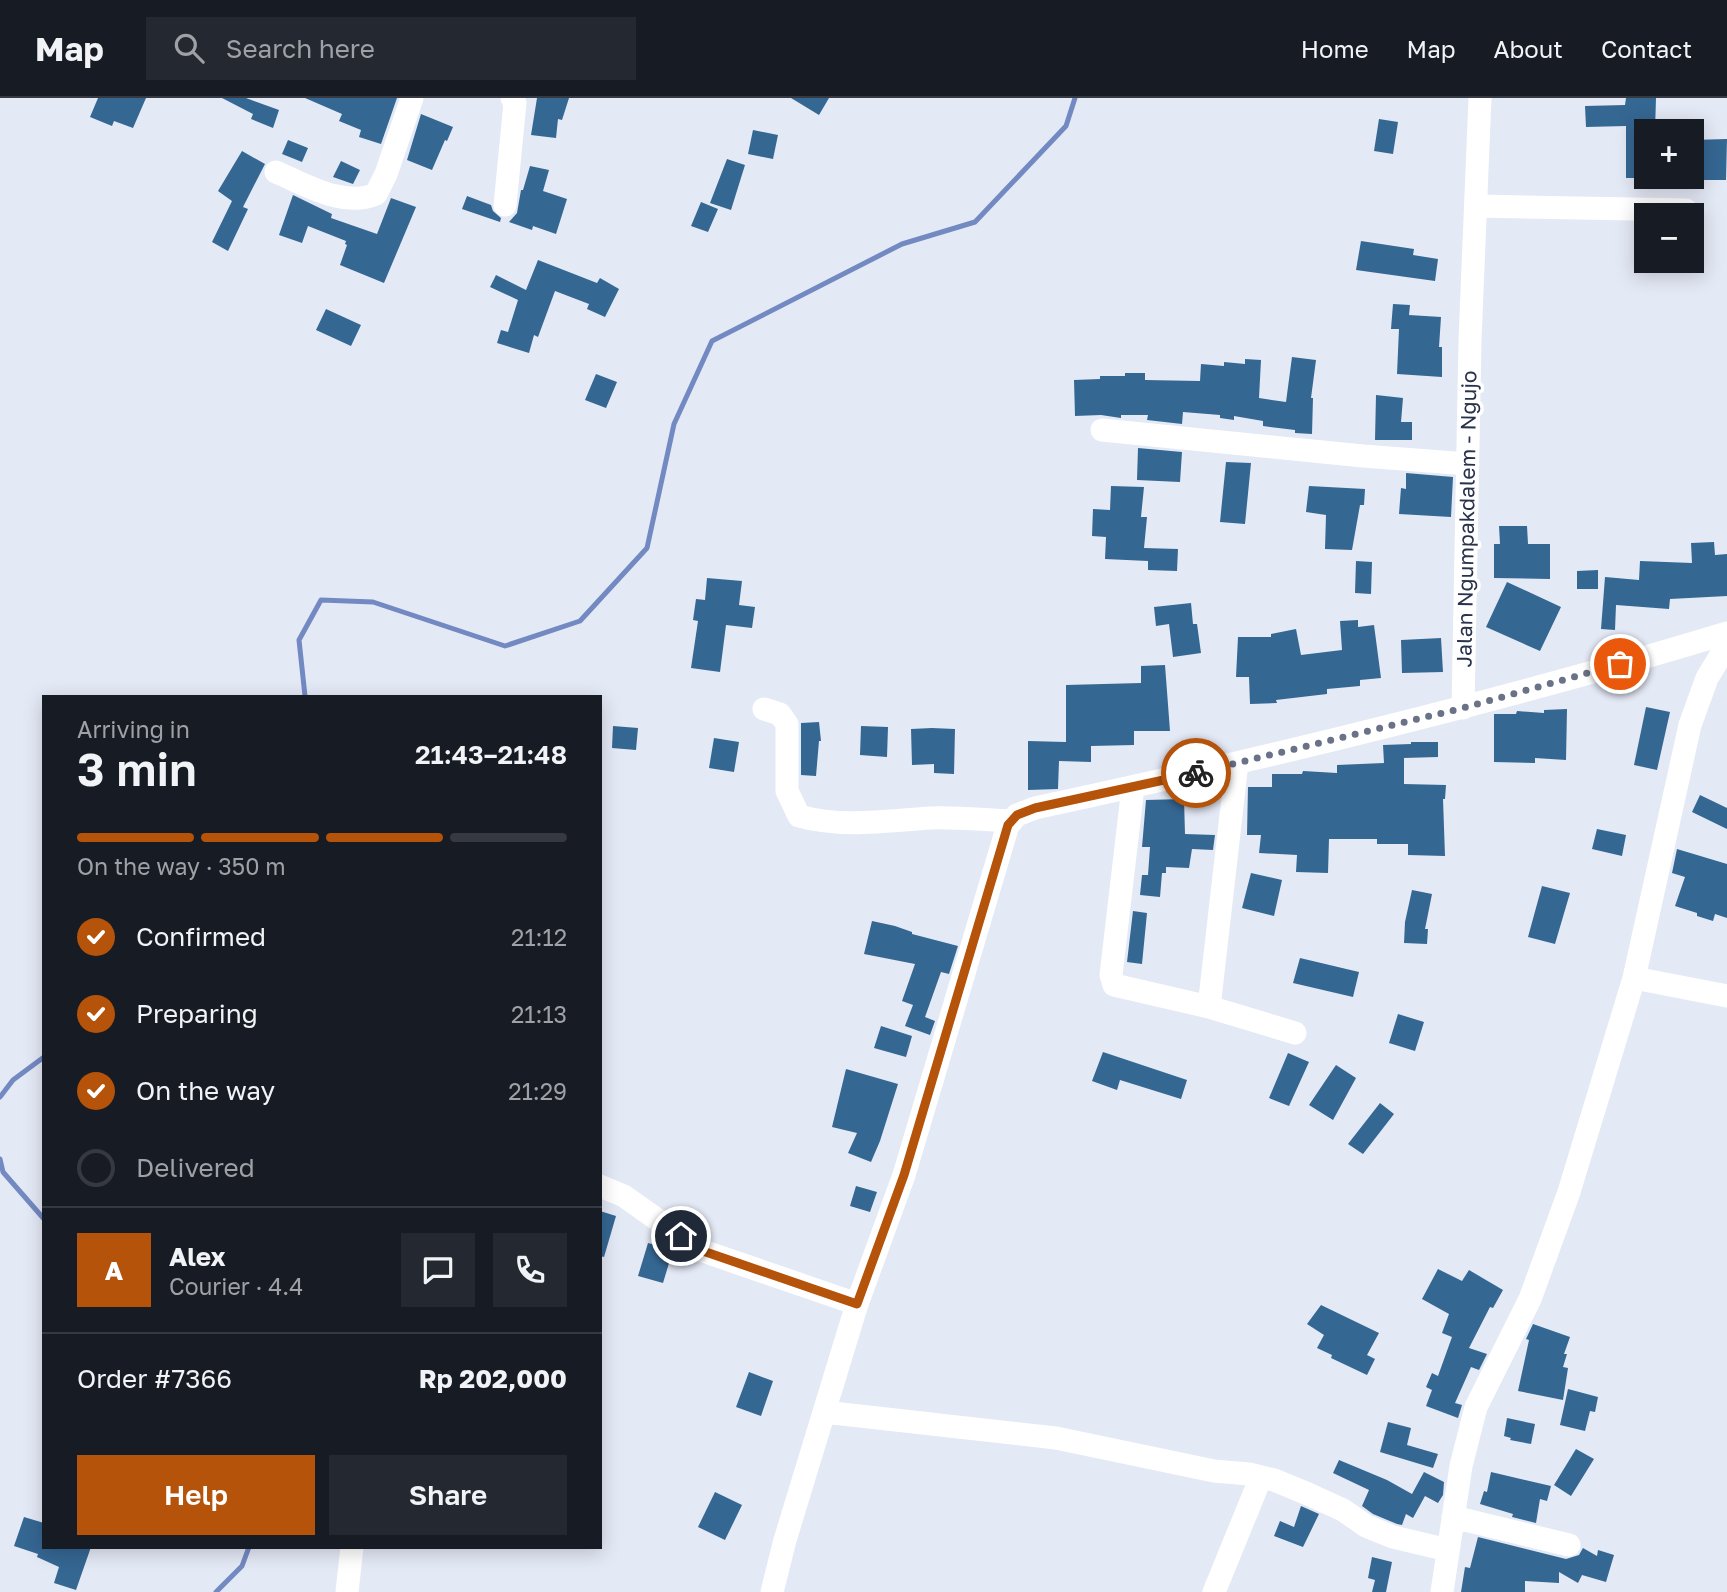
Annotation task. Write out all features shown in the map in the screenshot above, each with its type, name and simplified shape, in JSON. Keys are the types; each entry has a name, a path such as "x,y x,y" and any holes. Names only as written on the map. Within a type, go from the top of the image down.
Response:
{"street":[{"path":"276,172 345,198 358,200 376,194 386,174 412,98"},
{"path":"505,205 514,103 512,98"},
{"name":"Jalan Ngumpakdalem - Ngujo","path":"1463,708 1480,98"},
{"path":"1476,206 1634,209"},
{"path":"1102,430 1468,464"},
{"path":"772,1592 857,1304 904,1175 1008,825 1017,815 1035,808 1237,763 1463,708 1727,632"},
{"path":"1442,1592 1461,1466 1476,1407 1530,1299 1569,1192 1634,978 1690,725 1707,678 1727,645"},
{"path":"764,709 780,714 787,724 787,791 799,816 821,822 876,823 933,818 1012,821"},
{"path":"1209,1007 1237,763"},
{"path":"1133,787 1111,975 1114,985 1209,1007 1296,1033"},
{"path":"1634,978 1727,996"},
{"path":"602,1187 624,1196 700,1250 857,1304"},
{"path":"824,1412 1056,1438 1214,1471 1249,1474 1308,1493 1343,1510 1366,1526 1448,1550"},
{"path":"1214,1592 1261,1477"},
{"path":"1453,1517 1569,1545"},
{"path":"347,1592 352,1549"}],"building":[{"path":"98,98 146,98 133,128 114,121 112,126 90,117"},
{"path":"222,98 246,98 279,110 273,128 251,119 253,114"},
{"path":"305,98 397,98 381,144 359,137 361,130 339,121 342,114"},
{"path":"537,98 569,98 562,120 558,119 556,138 531,135"},
{"path":"791,98 829,98 819,115"},
{"path":"1626,98 1656,98 1655,119 1634,119 1634,178 1626,178 1626,126 1586,127 1585,106 1625,105"},
{"path":"421,114 453,127 432,170 407,160"},
{"path":"1379,119 1398,122 1393,154 1374,151"},
{"path":"753,130 778,135 773,159 748,154"},
{"path":"1727,139 1726,180 1704,180 1704,140"},
{"path":"288,140 308,148 302,162 282,154"},
{"path":"242,151 265,164 243,207 248,209 228,251 212,242 232,201 218,191"},
{"path":"727,159 745,165 731,210 710,203"},
{"path":"341,161 360,170 353,184 333,177"},
{"path":"530,166 549,170 543,191 567,199 556,234 509,222 517,213 521,190"},
{"path":"293,195 332,214 331,218 377,234 391,198 416,207 384,283 340,265 346,241 308,226 302,243 279,235"},
{"path":"467,196 491,205 501,218 500,222 462,209"},
{"path":"701,202 718,209 708,232 691,226"},
{"path":"1361,241 1414,249 1413,255 1438,259 1435,281 1356,270"},
{"path":"538,260 597,283 600,278 619,289 605,317 587,309 589,304 555,291 538,337 534,335 529,353 497,343 501,330 508,332 518,300 490,287 496,275 526,290"},
{"path":"1393,304 1410,305 1409,315 1441,317 1439,347 1442,347 1442,377 1397,374 1399,329 1391,329"},
{"path":"326,309 361,325 351,346 316,330"},
{"path":"1292,357 1316,360 1311,398 1312,434 1263,426 1263,421 1234,416 1234,420 1220,418 1220,415 1183,412 1182,424 1147,420 1148,415 1121,415 1121,418 1101,415 1075,416 1074,380 1145,373 1145,380 1200,381 1201,364 1245,364 1245,359 1261,360 1259,398 1286,402"},
{"path":"596,374 617,382 606,408 585,400"},
{"path":"1376,395 1403,398 1401,422 1412,422 1412,440 1375,440"},
{"path":"1138,448 1182,452 1180,482 1137,480"},
{"path":"1226,462 1251,463 1245,524 1220,522"},
{"path":"1406,473 1453,477 1451,517 1399,514 1401,488 1406,489"},
{"path":"1111,486 1144,487 1141,517 1147,517 1144,548 1178,549 1177,571 1148,570 1148,561 1105,559 1106,537 1092,536 1093,509 1110,510"},
{"path":"1309,486 1365,489 1364,505 1360,505 1352,550 1325,549 1326,515 1306,512"},
{"path":"1499,526 1527,526 1528,544 1550,544 1550,579 1494,578 1494,544 1500,544"},
{"path":"1714,542 1715,555 1727,554 1727,596 1670,599 1669,609 1616,605 1615,630 1601,629 1605,577 1639,580 1640,561 1692,563 1691,543"},
{"path":"1356,561 1372,562 1371,594 1355,593"},
{"path":"1598,570 1598,589 1577,589 1577,571"},
{"path":"707,578 742,581 739,605 755,607 752,628 726,625 720,672 691,668 698,621 693,620 696,599 705,600"},
{"path":"1507,582 1561,607 1540,651 1486,627"},
{"path":"1191,603 1193,624 1197,624 1201,653 1173,657 1169,624 1156,626 1154,607"},
{"path":"1358,620 1358,627 1374,625 1381,678 1360,680 1360,686 1327,689 1327,694 1276,700 1277,703 1250,704 1249,677 1236,677 1238,637 1271,637 1271,634 1296,629 1301,655 1342,650 1340,621"},
{"path":"1441,638 1443,672 1402,673 1401,640"},
{"path":"1165,665 1170,731 1134,731 1134,745 1091,746 1091,762 1059,761 1058,789 1028,790 1028,741 1066,742 1066,685 1141,683 1141,666"},
{"path":"1646,707 1670,712 1657,770 1634,765"},
{"path":"1567,709 1566,760 1535,758 1535,763 1494,762 1494,714 1516,714 1517,711 1544,713 1544,710"},
{"path":"819,722 821,741 816,776 801,775 801,723"},
{"path":"613,726 638,728 636,750 612,748"},
{"path":"861,726 888,727 887,757 860,755"},
{"path":"911,729 955,729 954,774 934,773 934,764 912,765"},
{"path":"714,738 739,742 734,772 709,768"},
{"path":"1438,742 1438,757 1404,758 1404,784 1446,785 1443,799 1445,856 1408,855 1408,844 1377,844 1377,839 1329,839 1328,873 1296,872 1297,855 1259,853 1261,835 1247,835 1248,787 1272,787 1272,774 1302,774 1303,771 1337,773 1337,765 1384,763 1383,745"},
{"path":"1700,795 1727,808 1727,829 1692,812"},
{"path":"1184,799 1185,834 1215,835 1213,850 1192,849 1189,868 1166,867 1166,873 1162,873 1160,897 1140,895 1142,875 1148,875 1150,847 1142,847 1146,800"},
{"path":"1597,829 1626,835 1622,856 1592,849"},
{"path":"1677,849 1727,864 1727,918 1715,914 1713,921 1675,906 1685,877 1672,873"},
{"path":"1251,873 1282,880 1274,916 1242,908"},
{"path":"1542,886 1570,893 1555,944 1528,937"},
{"path":"1412,890 1432,894 1425,929 1428,929 1427,944 1404,943 1405,922"},
{"path":"1133,911 1147,913 1142,964 1127,962"},
{"path":"872,921 958,946 949,974 941,972 925,1017 935,1021 930,1035 905,1026 913,1005 902,1001 915,964 864,954"},
{"path":"1300,958 1359,972 1353,997 1293,983"},
{"path":"1398,1014 1424,1022 1415,1051 1389,1043"},
{"path":"881,1026 912,1036 906,1057 874,1048"},
{"path":"1103,1052 1187,1080 1181,1099 1120,1080 1117,1090 1092,1081"},
{"path":"1288,1053 1309,1062 1289,1106 1269,1098"},
{"path":"1336,1065 1356,1078 1333,1120 1309,1105"},
{"path":"846,1069 898,1084 871,1162 848,1153 857,1133 832,1127"},
{"path":"1380,1103 1394,1114 1363,1154 1348,1144"},
{"path":"856,1186 877,1192 870,1212 850,1206"},
{"path":"602,1212 616,1216 602,1256"},
{"path":"648,1243 673,1250 663,1283 638,1276"},
{"path":"1438,1269 1462,1281 1469,1270 1503,1290 1493,1308 1490,1307 1469,1348 1487,1354 1479,1370 1471,1367 1455,1403 1462,1405 1458,1418 1426,1406 1432,1390 1426,1387 1432,1373 1438,1376 1452,1337 1442,1333 1449,1314 1422,1299"},
{"path":"1321,1305 1379,1333 1367,1355 1375,1359 1367,1375 1331,1358 1332,1355 1317,1348 1324,1335 1307,1324"},
{"path":"1533,1324 1570,1337 1564,1354 1567,1354 1563,1367 1568,1368 1563,1400 1518,1391 1529,1340 1526,1339"},
{"path":"749,1372 773,1381 761,1416 736,1407"},
{"path":"1568,1389 1598,1397 1595,1412 1590,1411 1585,1431 1560,1425"},
{"path":"1507,1418 1535,1424 1531,1444 1510,1440 1511,1438 1504,1436"},
{"path":"1388,1422 1411,1428 1407,1445 1438,1454 1433,1468 1380,1452"},
{"path":"1576,1449 1594,1459 1571,1496 1554,1485"},
{"path":"1339,1460 1387,1480 1412,1494 1424,1472 1444,1482 1443,1495 1438,1503 1425,1496 1413,1518 1406,1514 1402,1525 1397,1524 1362,1506 1369,1490 1333,1473"},
{"path":"1491,1472 1551,1486 1547,1501 1540,1499 1536,1523 1480,1504 1484,1491 1487,1492"},
{"path":"715,1492 742,1505 725,1540 698,1527"},
{"path":"1301,1506 1319,1514 1303,1547 1274,1536 1280,1521 1294,1527"},
{"path":"24,1517 42,1522 42,1549 90,1549 76,1590 54,1583 59,1567 37,1557 38,1554 14,1546"},
{"path":"1478,1537 1566,1559 1579,1555 1583,1548 1597,1556 1598,1550 1614,1555 1606,1582 1582,1575 1578,1583 1559,1572 1559,1583 1525,1581 1525,1592 1461,1592 1465,1567 1470,1568"},
{"path":"1372,1557 1392,1562 1386,1592 1372,1592 1375,1580 1368,1578"}],"waterway":[{"path":"305,695 299,640 321,600 373,602 505,646 580,621 647,548 674,424 712,341 902,244 975,222 1066,126 1075,98"},
{"path":"0,1097 13,1080 42,1058"},
{"path":"0,1159 3,1172 42,1217"},
{"path":"216,1592 242,1566 248,1549"}],"way so far":[{"path":"1196,773 1463,708 1620,664"}],"route":[{"path":"681,1236 700,1250 857,1304 904,1175 1008,825 1017,815 1035,808 1196,773"}]}
